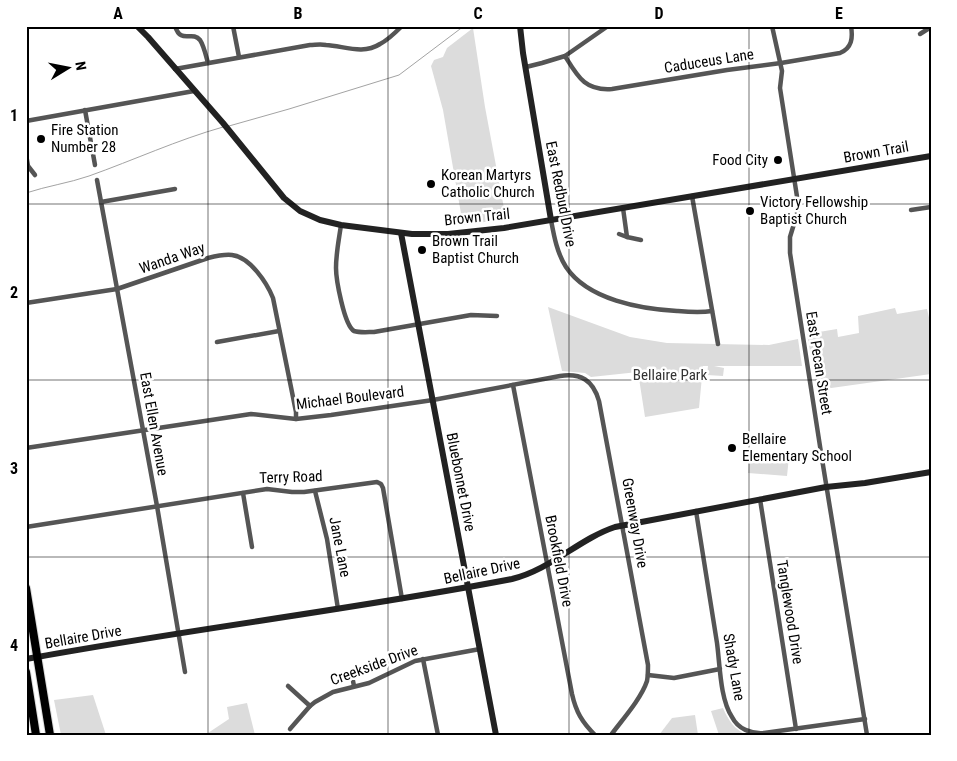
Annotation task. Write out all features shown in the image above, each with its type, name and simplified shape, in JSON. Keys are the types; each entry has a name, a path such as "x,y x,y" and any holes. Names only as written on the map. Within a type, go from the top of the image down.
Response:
{"main road":[{"path":"26,588 50,735"},
{"path":"26,672 36,735"}],"street":[{"name":"Brown Trail","path":"137,26 229,130 284,198 300,210 320,220 341,225 401,233 448,234 469,232 931,156"},
{"path":"175,26 176,32 180,36 194,37 201,42 208,63"},
{"path":"233,26 239,57"},
{"path":"175,69 310,45 366,50 388,39 402,26"},
{"name":"East Redbud Drive","path":"520,26 551,220 555,241 562,260 577,280 592,291 620,302 657,310 702,313 712,311"},
{"path":"526,67 565,56 608,26"},
{"name":"East Pecan Street","path":"772,26 781,63 780,88 798,208 790,236 790,253 867,735"},
{"name":"Caduceus Lane","path":"565,56 584,82 603,90 840,53 849,47 852,35 851,26"},
{"path":"920,34 931,27"},
{"path":"26,121 184,92 192,88"},
{"path":"85,110 95,165"},
{"path":"26,154 28,166 35,175"},
{"name":"East Ellen Avenue","path":"97,180 157,506 185,672"},
{"path":"102,202 175,189"},
{"path":"692,196 718,344"},
{"path":"911,210 931,207"},
{"path":"623,208 627,237"},
{"path":"341,225 336,277 344,313 351,328 356,332 471,315 498,316"},
{"name":"Bluebonnet Drive","path":"401,233 496,735"},
{"path":"619,234 641,240"},
{"name":"Wanda Way","path":"26,303 117,289 218,256 233,255 245,260 259,274 269,288 273,298 296,419"},
{"path":"217,342 280,331"},
{"name":"Michael Boulevard","path":"26,448 251,414 296,419 331,415 433,400 567,375 585,380"},
{"name":"Greenway Drive","path":"585,380 594,388 599,401 648,665 648,675"},
{"name":"Brookfield Drive","path":"513,385 575,707 580,718 595,735"},
{"name":"Bellaire Drive","path":"26,659 468,588 521,577 536,571 598,534 622,525 826,487 865,483 931,472"},
{"name":"Terry Road","path":"26,527 266,489 292,492 377,482 382,484 402,599"},
{"name":"Jane Lane","path":"315,490 327,539 338,610"},
{"path":"243,493 252,547"},
{"name":"Tanglewood Drive","path":"760,499 796,729"},
{"name":"Shady Lane","path":"696,512 724,696 731,717 740,726 755,734 864,719"},
{"name":"Creekside Drive","path":"290,729 310,706 333,692 369,683 408,664 423,659 480,649"},
{"path":"423,659 438,735"},
{"path":"611,735 632,707 643,689 648,675 674,678 720,669"},
{"path":"352,676 354,686"},
{"path":"288,686 310,706"}],"green space":[{"path":"473,28 485,107 506,219 463,225 443,110 431,66 434,60 443,57 447,48"},
{"name":"Bellaire Park","path":"548,307 630,337 667,343 769,345 798,339 802,366 714,366 724,368 723,376 707,375 708,366 703,366 699,408 645,417 638,372 591,377 585,373 562,371"},
{"path":"895,308 897,314 927,309 931,326 931,374 817,390 807,334 837,329 838,337 859,333 858,316"},
{"path":"749,454 766,456 768,458 789,457 787,476 748,473"},
{"path":"93,695 106,735 61,735 54,700"},
{"path":"247,703 255,735 205,735 229,719 227,707"},
{"path":"723,708 732,724 747,735 719,735 711,711"},
{"path":"695,715 698,735 659,735 672,718"}],"waterway":[{"path":"229,126 399,75 464,26"},
{"path":"26,193 89,176 172,144 223,127"}],"place":[{"name":"Fire Station Number 28","path":"41,139"},
{"name":"Food City","path":"778,160"},
{"name":"Korean Martyrs Catholic Church","path":"431,184"},
{"name":"Victory Fellowship Baptist Church","path":"750,211"},
{"name":"Brown Trail Baptist Church","path":"422,250"},
{"name":"Bellaire Elementary School","path":"732,448"}]}
